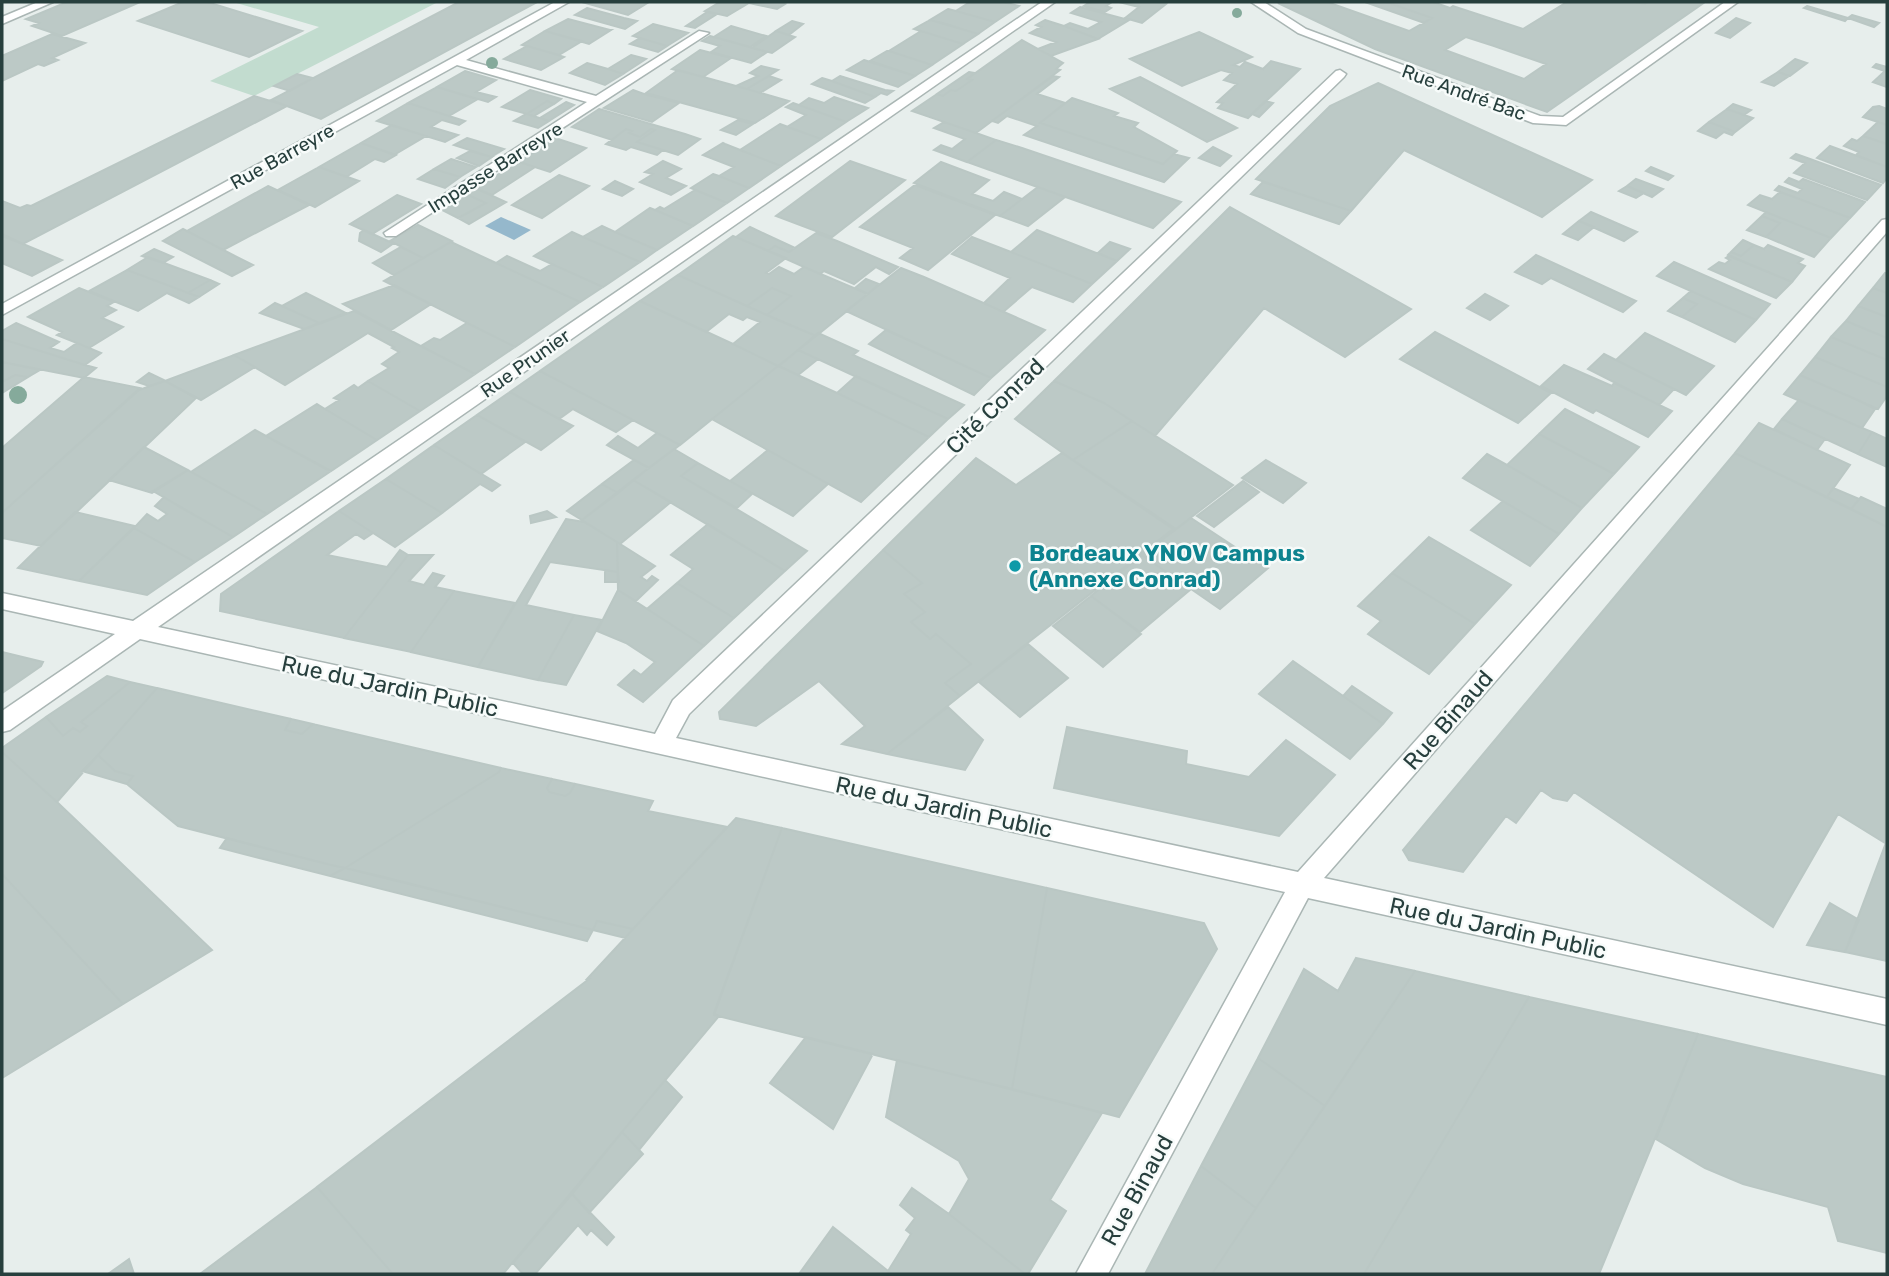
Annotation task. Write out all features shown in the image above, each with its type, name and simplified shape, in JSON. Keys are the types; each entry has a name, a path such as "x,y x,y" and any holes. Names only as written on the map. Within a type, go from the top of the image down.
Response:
{"street":[{"path":"2,21 47,2"},
{"name":"Rue Barreyre","path":"2,310 563,2"},
{"name":"Rue Prunier","path":"2,723 1049,2"},
{"name":"Rue André Bac","path":"1257,2 1302,31 1538,120 1566,121 1732,2"},
{"name":"Impasse Barreyre","path":"391,233 703,33"},
{"name":"Impasse Barreyre","path":"455,61 599,101"},
{"name":"Cité Conrad","path":"661,745 681,707 1340,74"},
{"name":"Rue Binaud","path":"1091,1274 1302,885 1887,223"},
{"name":"Rue du Jardin Public","path":"2,601 1887,1012"}],"green space":[{"path":"233,2 438,2 254,96 210,81 319,27"}],"water":[{"path":"501,217 531,230 514,240 485,226"}],"building":[{"path":"67,2 140,2 62,36 32,26 39,23 26,19"},
{"path":"183,2 207,2 302,31 249,57 138,21"},
{"path":"459,2 537,2 321,119 271,100"},
{"path":"649,2 628,15 585,3"},
{"path":"720,2 785,4 777,9 749,3 727,16 705,11"},
{"path":"970,2 1003,2 1019,6 995,22 956,11"},
{"path":"1090,2 1112,2 1106,6 1111,8 1105,12 1084,6"},
{"path":"1119,2 1166,4 1142,23 1125,18 1139,7"},
{"path":"1327,2 1409,31 1432,18 1386,2 1433,2 1523,29 1567,2 1705,2 1547,112 1375,49 1278,3","holes":["1466,37 1546,64 1524,79 1445,50"]},
{"path":"1365,2 1386,2 1432,18 1424,23"},
{"path":"1807,6 1848,18 1845,21 1804,8"},
{"path":"1080,7 1129,20 1098,39 1064,26 1070,23 1088,29 1101,22 1071,13"},
{"path":"587,8 637,21 625,29 575,15"},
{"path":"948,9 995,22 978,34 930,20"},
{"path":"707,12 717,14 695,28 686,26"},
{"path":"1852,15 1879,23 1874,27 1848,18"},
{"path":"1736,18 1750,23 1730,38 1716,33"},
{"path":"568,19 611,30 589,44 545,31"},
{"path":"930,20 978,34 963,44 914,29"},
{"path":"1045,20 1098,39 1051,56 1038,49 1056,42 1030,33 1041,27 1036,25"},
{"path":"792,21 803,24 789,35 776,31"},
{"path":"653,24 688,33 667,46 633,36"},
{"path":"731,26 766,36 750,47 714,37"},
{"path":"545,31 582,41 559,55 522,45"},
{"path":"776,31 795,37 772,53 752,48"},
{"path":"921,31 963,44 932,65 889,51"},
{"path":"1199,32 1252,57 1233,65 1240,67 1245,62 1263,69 1271,61 1300,69 1248,118 1218,108 1223,103 1217,102 1237,84 1224,80 1232,73 1221,70 1182,86 1130,59"},
{"path":"52,34 85,43 52,58 58,60 44,66 38,64 2,81 2,56"},
{"path":"710,36 767,52 751,63 711,52 720,46 702,41"},
{"path":"640,38 667,46 658,52 630,44"},
{"path":"1022,40 1063,63 1056,69 1060,70 976,133 912,111 937,94 943,96 951,90 956,91 972,80 967,79"},
{"path":"527,46 564,57 541,70 504,59"},
{"path":"700,50 731,58 703,77 672,69"},
{"path":"887,51 932,65 915,76 870,61"},
{"path":"631,55 646,59 623,74 608,69"},
{"path":"1795,59 1807,63 1790,76 1778,72"},
{"path":"864,60 915,76 898,87 847,70"},
{"path":"587,63 623,74 605,85 570,73"},
{"path":"1876,64 1887,67 1887,87 1873,82 1885,71 1873,67"},
{"path":"761,66 778,70 747,89 736,86 758,76 750,73"},
{"path":"678,70 789,101 755,123 646,93"},
{"path":"465,71 496,80 476,92 496,97 488,102 437,87"},
{"path":"969,72 975,73 967,79 972,80 956,91 951,90 943,96 937,94"},
{"path":"1778,72 1789,76 1774,86 1762,82"},
{"path":"297,74 313,78 290,91 274,86"},
{"path":"769,76 781,80 760,93 747,89"},
{"path":"840,76 893,91 875,97 832,81"},
{"path":"1053,76 1059,77 1037,94 1065,103 1040,123 1163,164 1174,154 1189,158 1164,182 1024,135 1037,126 1007,116 998,123 992,121"},
{"path":"1140,77 1237,128 1207,142 1110,89"},
{"path":"822,78 875,97 865,103 812,84"},
{"path":"1378,83 1592,180 1542,217 1404,150 1351,211 1256,179 1330,106"},
{"path":"437,87 478,99 449,116 408,103"},
{"path":"530,90 561,99 554,104 547,101 527,114 502,107"},
{"path":"633,90 679,103 652,122 604,108"},
{"path":"254,96 287,106 23,244 2,234 2,201 20,208 31,206"},
{"path":"834,97 868,108 846,122 799,105 809,98 824,103"},
{"path":"1072,98 1118,113 1114,116 1138,123 1134,127 1177,151 1163,164 1040,123"},
{"path":"547,101 554,104 534,116 527,114"},
{"path":"1265,101 1273,103 1259,117 1252,114"},
{"path":"566,102 574,105 549,121 540,118"},
{"path":"408,103 465,121 459,125 442,120 431,127 458,135 445,142 377,121"},
{"path":"793,103 846,122 821,139 787,127 806,115 786,107"},
{"path":"1733,104 1751,110 1744,115 1727,109"},
{"path":"1873,107 1887,109 1887,125 1863,117"},
{"path":"599,109 700,139 678,155 637,142 655,130 651,129 640,137 626,129 612,140 572,127"},
{"path":"1727,109 1753,118 1735,132 1709,122"},
{"path":"526,114 549,121 538,128 514,121"},
{"path":"738,120 753,124 736,135 721,130"},
{"path":"944,122 996,140 967,162 934,150 941,145 952,149 965,139 934,128"},
{"path":"1709,122 1735,132 1732,135 1724,132 1716,138 1698,131"},
{"path":"1878,122 1887,125 1887,144 1863,136"},
{"path":"780,124 821,139 781,166 740,150"},
{"path":"392,125 426,136 394,155 361,143"},
{"path":"626,129 640,137 651,129 655,130 637,142 663,150 657,155 631,147 626,150 606,144"},
{"path":"1863,136 1887,144 1887,167 1856,155 1859,152 1844,146 1852,139 1857,141"},
{"path":"467,138 504,149 491,157 454,145"},
{"path":"555,138 586,148 550,172 519,162"},
{"path":"996,140 1181,202 1153,228 967,162"},
{"path":"361,143 396,155 384,162 375,159 346,177 319,167"},
{"path":"723,143 781,166 749,188 719,176 734,167 703,155"},
{"path":"1830,146 1887,167 1887,178 1883,183 1817,158"},
{"path":"1213,147 1231,156 1220,166 1199,158"},
{"path":"470,151 492,157 479,166 457,158"},
{"path":"1796,154 1881,185 1867,200 1794,173 1805,163 1791,158"},
{"path":"451,159 476,167 460,177 434,169"},
{"path":"663,161 681,169 666,178 686,186 671,195 640,182 653,174 645,172"},
{"path":"850,161 905,180 832,237 776,216"},
{"path":"520,162 535,167 492,195 475,188"},
{"path":"941,162 989,180 972,194 993,201 1004,192 1022,199 1000,216 914,183"},
{"path":"319,167 359,181 315,207 278,190"},
{"path":"1651,167 1673,176 1668,180 1646,171"},
{"path":"434,169 460,177 445,188 418,179"},
{"path":"713,174 749,188 727,203 691,188"},
{"path":"559,175 589,186 542,218 512,205"},
{"path":"1789,178 1799,182 1803,179 1865,202 1850,218 1775,190 1779,186 1798,193 1802,189 1785,182"},
{"path":"1636,179 1663,189 1652,197 1627,186"},
{"path":"615,181 633,189 622,196 603,189"},
{"path":"1263,182 1351,211 1339,224 1251,194"},
{"path":"915,185 995,215 928,270 900,258 913,248 860,227"},
{"path":"268,186 309,205 223,250 187,231"},
{"path":"1627,186 1644,193 1636,198 1619,191"},
{"path":"1038,187 1065,197 1028,226 1000,216"},
{"path":"475,188 506,202 469,224 458,218 486,203 466,194"},
{"path":"695,190 727,203 693,226 655,210 660,207 664,209"},
{"path":"1780,192 1850,218 1831,238 1748,205 1760,195 1772,199"},
{"path":"466,194 486,203 458,218 442,210"},
{"path":"397,195 421,204 372,234 350,224"},
{"path":"1230,207 1411,309 1345,357 1264,308 1155,436 1104,403 1054,381"},
{"path":"650,208 693,226 657,250 615,232"},
{"path":"1591,212 1637,232 1624,241 1579,221"},
{"path":"1766,212 1831,238 1814,257 1766,237 1780,223 1762,216"},
{"path":"1762,216 1780,223 1766,237 1747,230"},
{"path":"1579,221 1594,227 1578,240 1563,234"},
{"path":"418,225 452,241 423,258 390,241"},
{"path":"602,226 657,250 640,262 583,237"},
{"path":"750,227 795,248 789,252 775,246 768,251 736,237"},
{"path":"183,229 253,265 232,276 163,241"},
{"path":"364,230 394,243 381,252 359,241 360,233"},
{"path":"1037,230 1117,261 1092,284 1011,252"},
{"path":"572,232 640,262 603,287 534,256"},
{"path":"816,233 898,267 889,274 876,267 854,284 824,271 820,274 768,251 775,246 789,252"},
{"path":"2,236 62,260 32,276 2,263"},
{"path":"733,236 786,258 766,273 769,274 779,267 794,274 804,267 868,294 816,336 767,315 791,296 772,288 747,306 678,275"},
{"path":"972,237 1092,284 1073,302 1032,287 1003,312 984,303 1010,278 952,254"},
{"path":"1743,240 1754,245 1741,256 1731,252"},
{"path":"451,242 580,302 515,347 384,281"},
{"path":"1110,242 1130,249 1117,261 1098,253"},
{"path":"1754,245 1764,249 1768,245 1803,259 1798,263 1805,266 1792,282 1728,255 1731,252 1741,256"},
{"path":"401,247 423,258 394,275 373,263"},
{"path":"154,249 173,257 163,263 142,256"},
{"path":"1536,255 1636,301 1623,312 1551,278 1542,284 1515,272"},
{"path":"507,256 540,271 552,264 603,287 580,302 496,263"},
{"path":"1729,256 1792,282 1776,298 1709,269 1719,262 1725,264 1730,260 1726,258"},
{"path":"148,257 210,280 188,293 127,270"},
{"path":"1674,262 1770,304 1756,320 1657,276"},
{"path":"901,268 1045,330 991,378 846,311"},
{"path":"127,270 199,297 189,303 167,293 138,311 89,291"},
{"path":"1885,273 1887,274 1887,293 1873,288"},
{"path":"678,275 816,336 778,366 733,344 760,322 747,317 743,320 729,314 706,332 640,301"},
{"path":"866,279 879,284 868,294 855,288"},
{"path":"210,280 219,284 199,297 188,293"},
{"path":"394,285 431,304 391,330 343,304"},
{"path":"79,288 114,302 107,306 116,310 102,318 123,327 89,348 57,335 62,332 28,317"},
{"path":"772,288 791,296 767,315 747,306"},
{"path":"1873,288 1887,293 1887,317 1858,306"},
{"path":"1691,291 1756,320 1735,342 1682,317 1697,304 1683,298"},
{"path":"306,293 346,313 319,323 282,306"},
{"path":"1485,294 1508,306 1490,320 1467,308"},
{"path":"1683,298 1697,304 1682,317 1668,311"},
{"path":"640,301 778,366 680,445 540,371"},
{"path":"275,303 319,323 304,329 260,313"},
{"path":"1858,306 1887,317 1887,338 1846,321"},
{"path":"354,311 475,374 420,411 368,381 389,368 382,364 399,352 368,333 285,385 234,355"},
{"path":"1846,321 1887,338 1887,360 1831,337"},
{"path":"16,323 59,342 50,348 64,352 77,343 101,353 85,365 2,339 2,331"},
{"path":"467,323 515,347 475,374 421,346 434,338 440,340"},
{"path":"886,330 991,378 974,395 869,344"},
{"path":"1435,332 1551,393 1518,423 1400,359"},
{"path":"818,333 858,351 853,355 964,405 948,419 798,350"},
{"path":"1645,333 1714,366 1686,395 1616,360"},
{"path":"1831,337 1887,360 1887,387 1815,357"},
{"path":"2,339 96,368 84,378 2,362"},
{"path":"798,350 818,359 798,375 779,366"},
{"path":"1604,354 1674,389 1659,405 1588,369"},
{"path":"234,355 255,367 201,400 165,381"},
{"path":"1815,357 1887,387 1887,396 1878,409 1800,375"},
{"path":"2,362 40,370 28,377 15,375 2,382"},
{"path":"1564,365 1612,386 1614,383 1672,411 1648,437 1541,386"},
{"path":"778,366 929,437 861,502 712,419"},
{"path":"540,371 633,420 616,432 573,409 559,419 510,392"},
{"path":"149,373 165,381 149,386 137,382"},
{"path":"15,375 28,377 2,393 2,382"},
{"path":"1800,375 1875,409 1862,428 1784,394"},
{"path":"856,376 948,419 929,437 837,393"},
{"path":"84,377 140,388 2,513 2,448"},
{"path":"165,381 196,398 41,546 2,538 2,513 139,390"},
{"path":"368,381 420,411 377,440 325,409 339,400 334,398 354,385 358,388"},
{"path":"1054,381 1104,403 1132,421 1073,460 1015,419"},
{"path":"510,392 573,426 541,450 477,415"},
{"path":"1799,400 1872,432 1858,454 1782,419"},
{"path":"317,404 377,440 331,471 266,436"},
{"path":"1565,409 1639,447 1614,474 1539,434"},
{"path":"477,415 525,442 481,474 434,445"},
{"path":"1782,419 1825,439 1817,450 1774,429"},
{"path":"1132,421 1233,485 1176,529 1073,460"},
{"path":"1759,423 1850,465 1827,497 1735,453"},
{"path":"255,430 331,471 267,514 191,472"},
{"path":"1872,432 1887,439 1887,467 1858,454"},
{"path":"657,433 680,445 649,468 607,445 618,436 638,448"},
{"path":"1539,434 1614,474 1582,508 1507,465"},
{"path":"434,445 500,485 492,491 480,484 442,513 386,479"},
{"path":"144,447 188,470 152,493 109,480"},
{"path":"674,449 698,463 681,476 807,551 785,571 633,480"},
{"path":"768,450 828,484 793,516 730,481"},
{"name":"Bordeaux YNOV Campus (Annexe Conrad)","path":"1062,453 1173,529 960,696 945,683 971,664 936,634 930,639 911,622 925,612 904,594 922,583 883,550 976,458 1016,485"},
{"path":"1735,453 1887,527 1885,843 1838,814 1773,927 1574,792 1567,801 1553,798 1541,790 1516,823 1506,816 1463,872 1409,860 1403,850"},
{"path":"1487,454 1582,508 1559,534 1463,478"},
{"path":"634,460 649,468 618,493 602,484"},
{"path":"1266,460 1306,483 1283,503 1242,478"},
{"path":"698,463 752,494 737,508 681,476"},
{"path":"188,470 267,514 233,537 153,491"},
{"path":"386,479 442,513 395,547 339,511"},
{"path":"633,480 671,502 620,544 582,520"},
{"path":"1243,481 1259,492 1214,527 1197,516"},
{"path":"602,484 618,493 582,520 567,511"},
{"path":"1833,488 1859,499 1851,509 1827,497"},
{"path":"164,497 233,537 195,562 134,528 147,514 158,521 167,514 155,506"},
{"path":"1861,497 1887,509 1887,527 1851,509"},
{"path":"1503,501 1559,534 1530,566 1471,530"},
{"path":"339,511 373,533 364,539 356,534 327,555 387,567 400,550 408,555 344,638 220,611 221,594"},
{"path":"547,511 556,517 531,523 530,516"},
{"path":"75,512 135,526 79,581 18,568"},
{"path":"1191,518 1238,549 1191,589 1142,555"},
{"path":"566,519 584,522 617,542 618,572 550,562 526,605 574,615 538,680 478,667"},
{"path":"708,524 785,571 734,618 677,583 693,569 671,555"},
{"path":"134,528 195,562 147,595 79,581"},
{"path":"1429,537 1511,585 1475,624 1392,573"},
{"path":"617,542 655,566 641,577 647,581 652,576 658,580 636,601 618,590"},
{"path":"1238,549 1268,568 1220,609 1191,589"},
{"path":"883,550 922,583 904,594 925,612 911,622 930,639 936,634 971,664 945,683 960,696 887,754 842,744 865,726 819,681 756,726 720,719 719,712"},
{"path":"408,555 433,555 409,581 424,585 433,573 444,576 435,587 454,591 411,652 344,638"},
{"path":"1142,555 1191,589 1140,632 1091,596"},
{"path":"605,570 618,572 619,582 605,582"},
{"path":"1392,573 1475,624 1429,674 1368,634 1381,621 1358,606"},
{"path":"677,583 734,618 704,646 647,609"},
{"path":"618,590 704,646 643,702 618,685 634,670 641,675 655,662 626,643 597,631"},
{"path":"454,591 515,603 478,667 411,652"},
{"path":"1091,596 1141,634 1103,667 1053,626"},
{"path":"574,615 602,620 566,685 538,680"},
{"path":"1028,644 1068,678 1020,717 979,682"},
{"path":"2,652 43,662 2,693"},
{"path":"1293,661 1383,724 1350,759 1259,694"},
{"path":"107,676 130,682 81,722 87,726 80,732 73,728 63,736 46,717"},
{"path":"130,682 157,688 57,802 2,752 2,748 46,717 63,736 73,728 80,732 87,726 81,722"},
{"path":"1352,686 1392,713 1383,724 1343,696"},
{"path":"157,688 291,719 285,730 302,734 313,724 501,768 499,772 345,868 331,865 178,826 127,784 133,776 115,771 98,755"},
{"path":"948,707 983,740 965,770 887,754"},
{"path":"291,719 313,724 302,734 285,730"},
{"path":"1067,727 1187,751 1186,764 1249,777 1286,740 1335,775 1279,836 1054,788"},
{"path":"2,752 212,950 123,1004 2,874"},
{"path":"98,755 115,771 133,776 127,784 82,771"},
{"path":"501,768 552,779 547,788 549,792 565,796 575,784 653,801 648,811 727,827 633,929 597,921 593,930 345,868 499,772"},
{"path":"552,779 575,784 565,796 549,792 547,788"},
{"path":"736,818 782,828 714,1013 719,1016 503,1274 393,1274 317,1187 589,979"},
{"path":"782,828 1047,888 1012,1089 714,1015"},
{"path":"227,838 345,868 330,876 220,848"},
{"path":"1887,840 1887,961 1845,952"},
{"path":"345,868 593,930 587,941 330,876"},
{"path":"2,874 123,1004 2,1078"},
{"path":"1047,888 1204,923 1217,949 1119,1117 1012,1089"},
{"path":"1830,903 1859,920 1845,952 1807,945"},
{"path":"597,921 633,929 625,938 593,930"},
{"path":"1356,958 1415,971 1325,1106 1258,1058 1304,969 1338,991"},
{"path":"1415,971 1529,997 1364,1274 1212,1274"},
{"path":"1529,997 1698,1034 1599,1274 1364,1274"},
{"path":"1698,1034 1887,1077 1887,1253 1838,1241 1828,1207 1743,1184 1705,1168 1656,1139"},
{"path":"806,1037 873,1054 833,1129 770,1083"},
{"path":"1258,1058 1325,1106 1256,1208 1201,1166"},
{"path":"897,1060 1102,1113 1050,1200 1066,1211 1028,1274 949,1214 969,1179 959,1161 886,1117"},
{"path":"665,1080 682,1097 639,1150 622,1132"},
{"path":"622,1132 643,1154 589,1213 572,1194"},
{"path":"1201,1166 1256,1208 1212,1274 1145,1274"},
{"path":"317,1187 393,1274 200,1274"},
{"path":"912,1188 1025,1274 891,1274 888,1271 911,1234 906,1230 915,1218 900,1205"},
{"path":"572,1194 614,1237 607,1245 591,1230 587,1235 578,1225 535,1274 523,1274 513,1263"},
{"path":"833,1227 888,1271 891,1274 799,1274"},
{"path":"129,1259 134,1274 108,1274"}],"place":[{"name":"Bordeaux YNOV Campus (Annexe Conrad)","path":"1015,566"}]}
